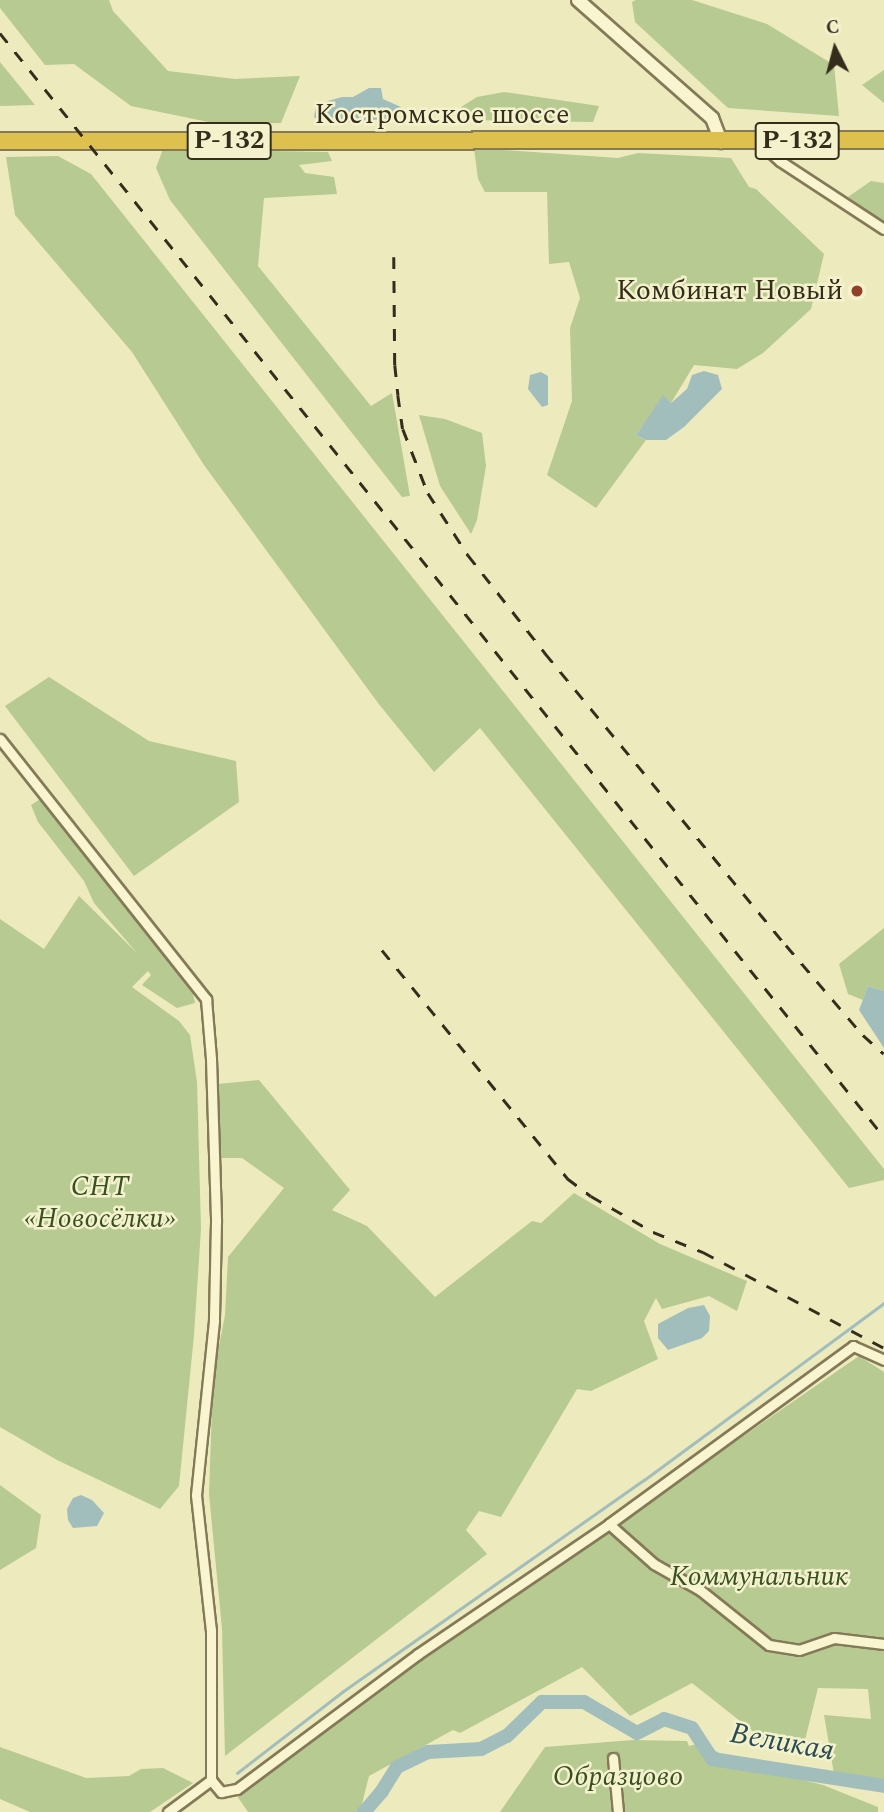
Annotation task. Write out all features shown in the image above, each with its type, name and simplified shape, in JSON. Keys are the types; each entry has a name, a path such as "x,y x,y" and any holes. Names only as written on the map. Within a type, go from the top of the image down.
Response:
{"highway":[{"name":"Костромское шоссе","path":"0,141 884,140"}],"street":[{"path":"578,0 712,118 721,142"},
{"path":"766,141 771,153 780,161 884,229"},
{"path":"3,743 206,999 211,1059 214,1321 196,1495 211,1630 211,1780 221,1791 237,1789 418,1654 608,1524 853,1346 884,1360"},
{"path":"608,1524 654,1564 699,1590 769,1645 799,1650 834,1638 884,1644"},
{"path":"614,1758 618,1812"},
{"path":"168,1812 211,1780"}],"green space":[{"path":"0,0 109,0 113,11 168,71 235,79 300,76 281,123 218,124 131,106 74,64 45,65 0,8"},
{"path":"692,0 767,24 834,65 839,116 728,108 635,22 632,2"},
{"path":"0,62 35,105 0,106"},
{"path":"884,70 884,103 862,85"},
{"path":"504,92 599,106 593,122 469,120 461,107 477,97"},
{"path":"474,148 618,158 638,153 731,158 749,187 756,189 824,254 811,309 763,353 737,369 694,365 671,403 663,396 636,435 646,440 596,508 547,475 572,401 570,328 580,298 569,262 549,264 547,192 485,192 478,179"},
{"path":"163,149 328,152 332,161 299,165 305,173 334,177 337,194 264,198 258,266 371,406 392,393 410,496 402,497 170,200 156,168"},
{"path":"58,156 91,174 884,1169 884,1180 849,1188 480,728 434,772 378,703 204,465 132,352 15,215 6,157"},
{"path":"871,181 884,183 884,223 848,197"},
{"path":"419,415 445,419 482,433 486,466 477,520 471,534 440,486"},
{"path":"49,677 149,741 236,761 239,802 134,876 5,706"},
{"name":"СНТ «Новосёлки»","path":"42,798 193,994 195,1003 177,1008 142,985 151,975 148,971 132,987 179,1021 190,1035 197,1082 201,1229 194,1335 179,1486 160,1509 57,1460 0,1427 0,919 44,949 79,896 137,953 94,903 84,881 38,822 31,805"},
{"path":"884,928 884,991 868,986 863,1000 848,994 839,964"},
{"path":"259,1080 350,1190 332,1210 367,1226 435,1297 532,1221 541,1223 574,1193 660,1244 747,1281 737,1311 709,1296 662,1309 656,1298 644,1321 658,1359 591,1391 577,1389 501,1517 479,1511 466,1530 487,1554 225,1756 222,1629 209,1494 213,1377 225,1315 228,1257 284,1188 242,1158 220,1158 218,1084"},
{"name":"Коммунальник","path":"859,1356 884,1372 884,1784 834,1774 824,1715 871,1719 868,1689 818,1688 804,1744 774,1748 692,1683 630,1716 582,1667 460,1733 453,1730 369,1776 360,1812 248,1812 235,1793 415,1663"},
{"path":"0,1485 41,1515 36,1548 0,1570"},
{"name":"Образцово","path":"633,1740 687,1741 689,1746 701,1743 723,1755 779,1774 823,1785 878,1807 878,1812 500,1812 545,1747"},
{"path":"0,1747 86,1778 129,1776 141,1769 163,1768 193,1783 150,1812 30,1812 0,1799"}],"water":[{"path":"369,88 381,88 383,99 401,107 393,118 340,123 322,122 314,117 317,104 353,97"},
{"path":"704,371 718,375 722,389 684,427 666,440 646,440 636,435 663,395 671,403 687,389 692,375"},
{"path":"541,372 548,376 548,405 542,407 528,389 530,375"},
{"path":"868,986 884,991 884,1048 859,1010"},
{"path":"704,1305 710,1316 709,1331 702,1338 668,1350 658,1338 658,1324 688,1308"},
{"path":"81,1495 92,1500 104,1513 97,1526 73,1528 68,1520 67,1509 73,1498"}],"waterway":[{"path":"237,1773 342,1692 644,1480 884,1303"},
{"name":"Великая","path":"364,1812 397,1767 428,1752 481,1749 507,1736 542,1702 584,1702 637,1733 664,1719 692,1728 712,1759 884,1786"}],"railway":[{"path":"0,33 884,1137"},
{"path":"394,257 395,365 398,395 403,429 428,493 468,555 545,653 786,945 863,1035 884,1054"},
{"path":"382,950 567,1178 591,1196 653,1232 703,1252 884,1348"}],"place":[{"name":"Комбинат Новый","path":"857,291"}]}
